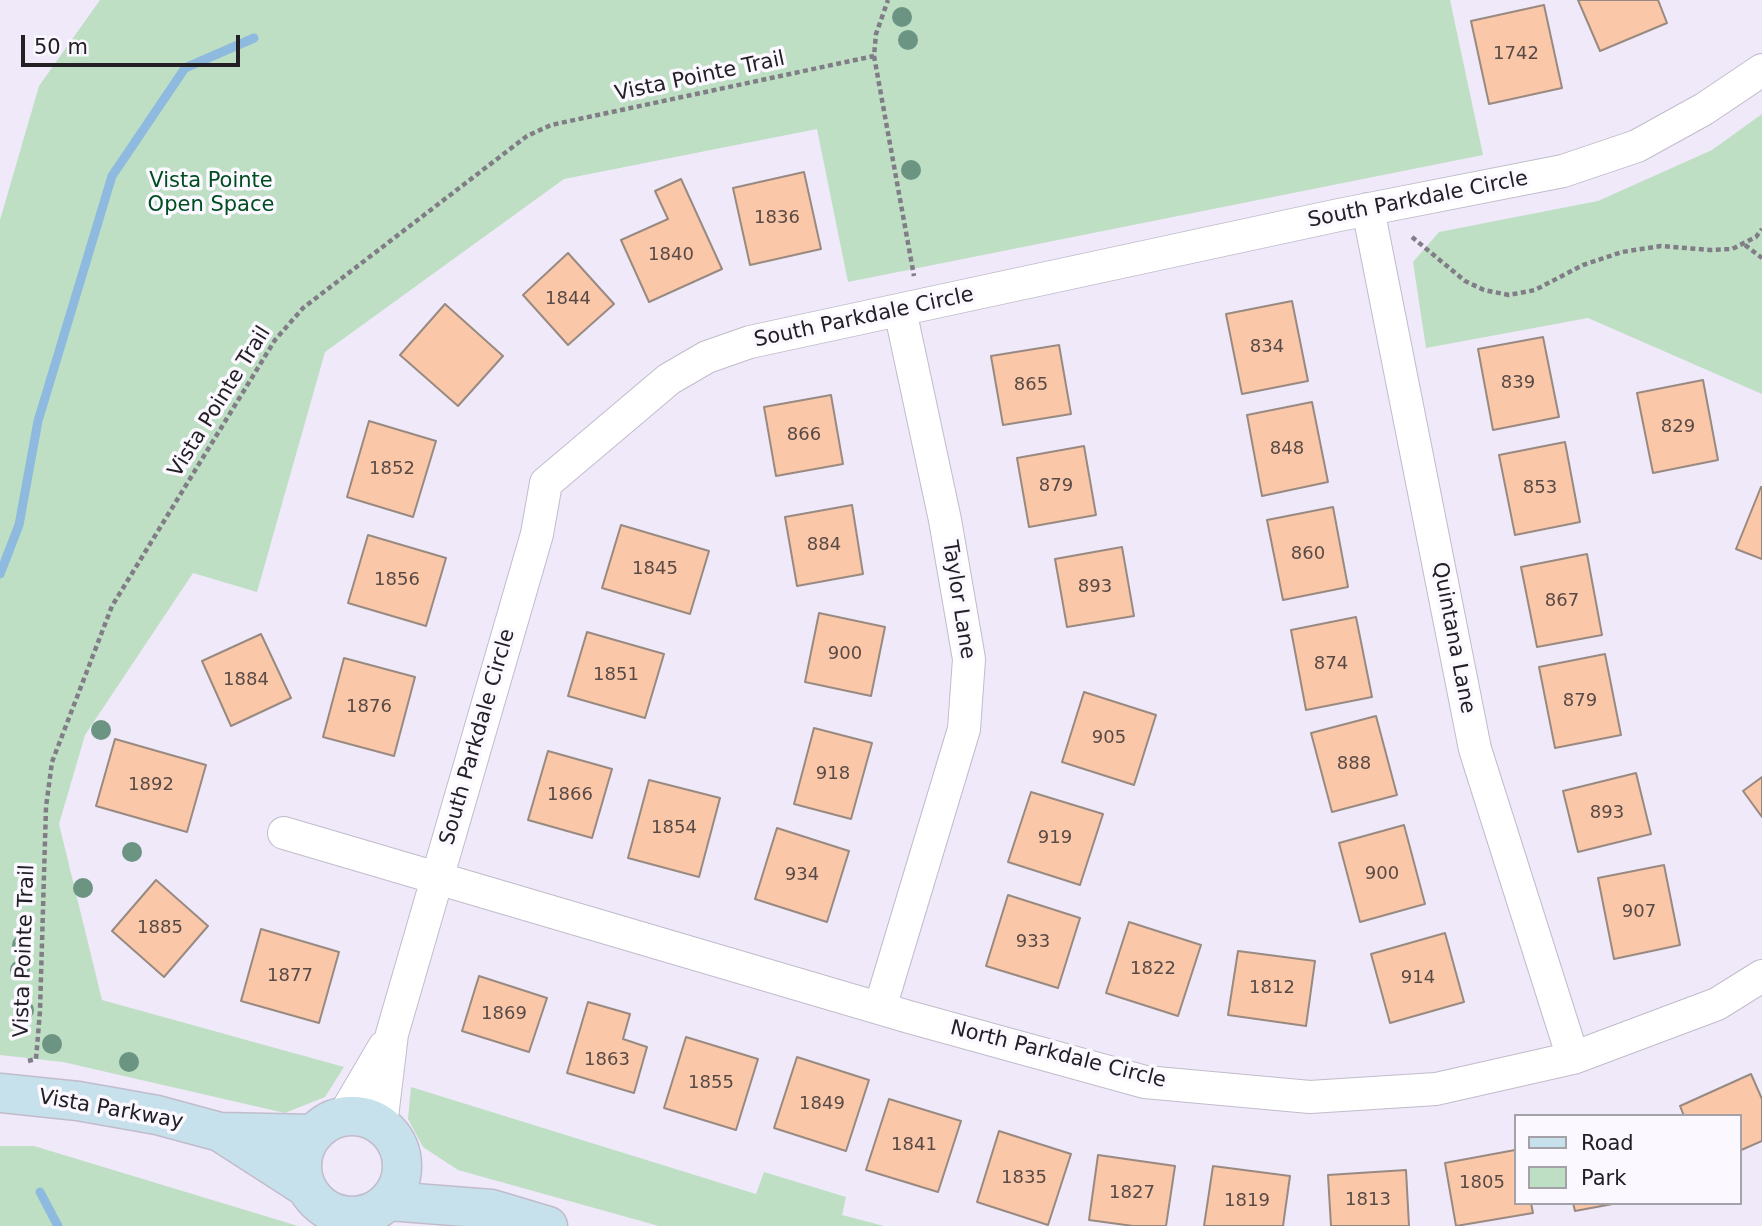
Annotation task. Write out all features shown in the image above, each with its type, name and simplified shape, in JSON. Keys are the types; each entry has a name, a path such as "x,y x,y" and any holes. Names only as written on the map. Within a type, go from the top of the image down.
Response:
{"street":[{"name":"South Parkdale Circle","path":"381,1125 392,1034 537,534 546,483 669,379 707,357 750,342 1368,209 1563,171 1637,146 1704,109 1762,70"},
{"name":"Quintana Lane","path":"1368,209 1475,749 1573,1058"},
{"name":"Taylor Lane","path":"880,1008 964,729 969,659 945,520 900,310"},
{"name":"North Parkdale Circle","path":"284,833 880,1008 1145,1082 1310,1097 1436,1089 1573,1058 1717,1004 1762,976"},
{"name":"South Parkdale Circle","path":"328,1126 392,1034"},
{"name":"Vista Parkway","path":"0,1093 91,1103 220,1132 328,1126"},
{"path":"369,1119 381,1125 398,1146 402,1159 400,1181 388,1201 376,1210 360,1216 344,1216 329,1211 316,1201 307,1188 303,1159 328,1126 369,1119"},
{"name":"Vista Parkway","path":"220,1132 307,1188"},
{"path":"402,1159 491,1209"},
{"path":"388,1201 491,1209 548,1226"}],"path":[{"path":"888,0 876,34 874,56 915,277"},
{"name":"Vista Pointe Trail","path":"36,1059 46,807 52,762 113,606 275,340 303,308 527,136 551,125 874,56"},
{"path":"1412,237 1465,281 1484,290 1509,295 1535,290 1583,265 1622,252 1661,246 1710,250 1745,244 1762,229"},
{"path":"1745,244 1762,258"}],"green space":[{"name":"Vista Pointe Open Space","path":"100,0 1450,0 1483,155 848,282 817,129 564,179 325,352 257,592 193,573 85,735 59,824 102,1000 344,1067 325,1097 285,1113 63,1062 0,1055 0,220 39,86"},
{"path":"1762,114 1762,394 1588,318 1426,348 1413,262 1439,232 1598,201 1712,150"},
{"path":"411,1087 756,1194 764,1172 846,1197 842,1215 884,1226 659,1226 458,1170 423,1147 408,1119"},
{"path":"0,1146 34,1146 298,1226 0,1226"}],"building":[{"path":"1578,0 1658,0 1667,23 1600,51"},
{"path":"1544,5 1562,88 1489,104 1471,21"},
{"path":"804,172 821,249 750,265 733,188"},
{"path":"681,179 722,269 649,302 621,240 668,219 655,191"},
{"path":"568,253 614,304 568,345 523,295"},
{"path":"1292,301 1308,381 1242,394 1226,314"},
{"path":"445,304 503,356 458,406 400,355"},
{"path":"1543,337 1559,417 1493,430 1478,349"},
{"path":"1059,345 1071,414 1003,425 991,356"},
{"path":"1703,380 1718,460 1653,473 1637,393"},
{"path":"831,395 843,464 776,476 764,407"},
{"path":"1312,402 1328,482 1262,496 1247,415"},
{"path":"369,421 436,441 413,517 347,497"},
{"path":"1565,442 1580,522 1515,535 1499,455"},
{"path":"1084,446 1096,515 1029,527 1017,458"},
{"path":"1762,487 1762,559 1736,549"},
{"path":"852,505 863,574 797,586 785,517"},
{"path":"1333,507 1348,587 1283,600 1267,520"},
{"path":"621,525 709,551 690,614 602,588"},
{"path":"368,535 446,558 426,626 348,603"},
{"path":"1122,547 1134,616 1067,627 1055,559"},
{"path":"1587,554 1602,635 1537,647 1521,567"},
{"path":"819,613 885,627 871,696 805,682"},
{"path":"1356,617 1372,697 1306,710 1291,630"},
{"path":"587,632 664,654 645,718 568,696"},
{"path":"261,634 291,698 231,726 202,661"},
{"path":"1605,654 1621,735 1555,748 1539,667"},
{"path":"344,658 415,677 394,756 323,737"},
{"path":"1084,692 1156,715 1134,785 1062,762"},
{"path":"1376,716 1397,795 1332,812 1311,733"},
{"path":"814,728 872,743 851,819 794,804"},
{"path":"115,739 206,765 187,832 96,806"},
{"path":"548,751 612,769 592,838 528,820"},
{"path":"1636,773 1651,834 1578,852 1563,791"},
{"path":"1762,777 1762,817 1743,791"},
{"path":"649,780 720,798 699,877 628,858"},
{"path":"1031,792 1103,814 1080,885 1008,862"},
{"path":"1404,825 1425,904 1360,922 1339,843"},
{"path":"777,828 849,851 827,922 755,899"},
{"path":"1664,865 1680,945 1614,959 1598,878"},
{"path":"156,880 208,926 164,977 112,931"},
{"path":"1008,895 1080,918 1058,988 986,966"},
{"path":"1129,922 1201,945 1178,1016 1106,993"},
{"path":"261,929 339,952 319,1023 241,1001"},
{"path":"1445,933 1464,1002 1390,1023 1371,954"},
{"path":"1238,951 1315,961 1306,1026 1228,1015"},
{"path":"479,976 547,998 529,1052 462,1031"},
{"path":"588,1002 630,1014 623,1039 647,1047 634,1093 567,1073"},
{"path":"686,1037 758,1059 736,1130 664,1108"},
{"path":"797,1057 869,1080 846,1151 774,1128"},
{"path":"1751,1074 1762,1099 1762,1141 1741,1150 1741,1114 1683,1114 1680,1106"},
{"path":"889,1099 961,1121 938,1192 866,1170"},
{"path":"999,1131 1071,1154 1048,1225 977,1202"},
{"path":"1514,1150 1514,1205 1531,1205 1533,1213 1456,1226 1445,1163"},
{"path":"1098,1155 1175,1166 1166,1226 1133,1226 1089,1220"},
{"path":"1213,1166 1290,1176 1283,1226 1204,1226"},
{"path":"1406,1170 1409,1226 1331,1226 1328,1175"},
{"path":"1574,1205 1607,1205 1575,1211"}],"waterway":[{"path":"0,574 19,525 38,421 112,176 185,68 254,38"},
{"path":"40,1192 58,1226"}]}
